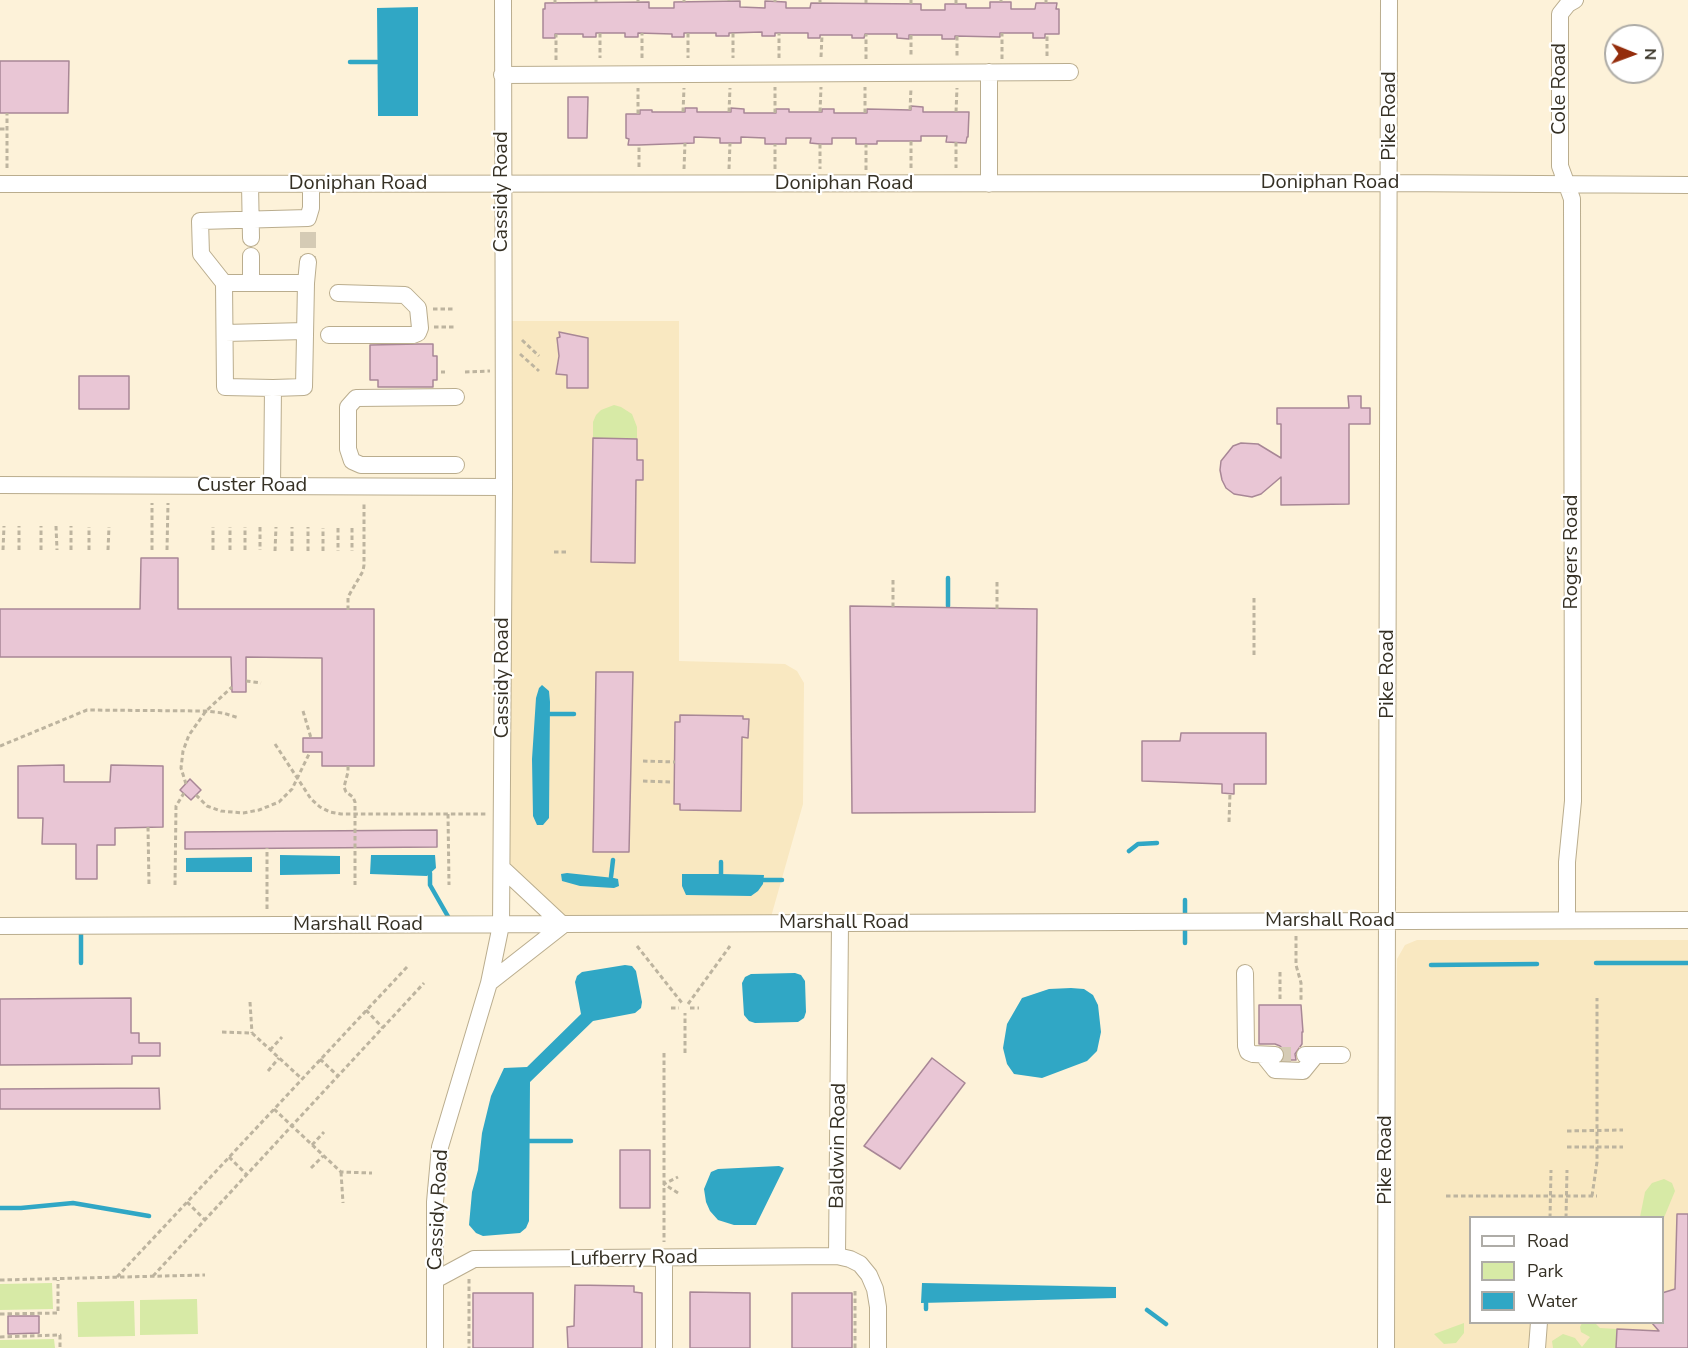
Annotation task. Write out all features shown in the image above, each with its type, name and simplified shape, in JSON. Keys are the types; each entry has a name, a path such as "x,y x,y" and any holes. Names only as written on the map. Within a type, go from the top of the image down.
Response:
{"street":[{"name":"Cassidy Road","path":"435,1348 435,1202 440,1148 489,983 501,925 504,487 502,0"},
{"name":"Pike Road","path":"1386,1348 1389,0"},
{"name":"Cole Road","path":"1567,184 1560,166 1560,14 1568,4 1575,0"},
{"path":"989,183 995,72"},
{"path":"502,75 1070,72"},
{"name":"Doniphan Road","path":"3,184 1390,183 1688,185"},
{"path":"250,184 251,238"},
{"path":"308,262 304,387 225,387 224,283 201,254 200,221 251,220 308,225 311,184"},
{"name":"Rogers Road","path":"1567,184 1572,199 1573,801 1567,862 1567,920"},
{"path":"251,256 251,283"},
{"path":"224,283 306,283"},
{"path":"329,335 412,335 418,333 420,328 418,308 405,295 338,293"},
{"path":"225,333 305,332"},
{"path":"272,486 273,388"},
{"path":"456,397 356,398 348,407 348,449 352,461 361,465 456,465"},
{"name":"Custer Road","path":"0,485 504,487"},
{"path":"489,983 563,925 502,868"},
{"name":"Marshall Road","path":"0,926 1688,920"},
{"name":"Baldwin Road","path":"837,1256 840,923"},
{"path":"1245,973 1245,1042 1248,1052 1269,1055 1275,1070 1303,1071 1308,1055 1342,1055"},
{"path":"837,1256 849,1258 860,1264 869,1275 878,1307 878,1348"},
{"name":"Lufberry Road","path":"435,1280 474,1259 837,1256"},
{"path":"664,1258 664,1348"},
{"path":"1537,1348 1539,1324"}],"path":[{"path":"600,33 600,74"},
{"path":"638,114 642,33"},
{"path":"683,112 688,33"},
{"path":"729,112 733,33"},
{"path":"775,113 779,33"},
{"path":"995,72 1002,33"},
{"path":"556,34 556,75"},
{"path":"1046,72 1047,34"},
{"path":"3,184 7,113"},
{"path":"0,129 7,129"},
{"path":"911,141 911,170"},
{"path":"956,142 957,184"},
{"path":"684,169 685,143"},
{"path":"729,169 730,143"},
{"path":"775,144 775,169"},
{"path":"820,144 820,170"},
{"path":"866,144 866,170"},
{"path":"639,145 639,169"},
{"path":"428,309 455,309"},
{"path":"428,327 456,327"},
{"path":"522,340 539,356"},
{"path":"520,354 539,371"},
{"path":"465,372 503,371"},
{"path":"348,610 348,597 364,565 364,502"},
{"path":"152,503 152,550"},
{"path":"167,550 168,503"},
{"path":"3,550 4,526"},
{"path":"19,526 19,550"},
{"path":"41,526 41,550"},
{"path":"57,526 57,550"},
{"path":"71,550 72,526"},
{"path":"89,526 89,550"},
{"path":"108,550 109,527"},
{"path":"213,527 213,550"},
{"path":"230,527 230,550"},
{"path":"245,527 245,550"},
{"path":"260,527 260,550"},
{"path":"275,550 276,527"},
{"path":"292,527 292,550"},
{"path":"308,527 308,551"},
{"path":"323,528 323,551"},
{"path":"338,528 338,551"},
{"path":"352,528 352,551"},
{"path":"554,552 568,552"},
{"path":"893,578 893,606"},
{"path":"996,609 997,579"},
{"path":"1254,596 1254,655"},
{"path":"246,681 261,683"},
{"path":"186,784 181,768 183,751 189,735 206,711 232,687"},
{"path":"0,746 87,710 206,711 239,718"},
{"path":"303,711 311,738"},
{"path":"275,744 311,800 330,812 502,814"},
{"path":"196,795 207,806 221,811 243,813 259,810 279,802 292,789 310,752"},
{"path":"644,761 675,762"},
{"path":"348,766 344,787 346,792 353,797 355,814 355,885"},
{"path":"643,781 672,782"},
{"path":"175,885 176,806 184,794"},
{"path":"1229,822 1230,794"},
{"path":"448,814 449,885"},
{"path":"148,827 149,885"},
{"path":"267,848 267,926"},
{"path":"1296,921 1296,965 1301,983 1300,1000"},
{"path":"637,946 682,1004"},
{"path":"699,1008 689,1006 730,946"},
{"path":"117,1277 406,967"},
{"path":"1280,972 1280,999"},
{"path":"153,1276 424,983"},
{"path":"1592,1196 1597,1162 1597,998"},
{"path":"250,1002 252,1033"},
{"path":"671,1008 680,1008"},
{"path":"366,1010 383,1028"},
{"path":"685,1013 685,1053"},
{"path":"222,1032 252,1033 302,1079"},
{"path":"270,1050 282,1037"},
{"path":"664,1053 664,1258"},
{"path":"268,1071 279,1058"},
{"path":"320,1059 338,1076"},
{"path":"274,1109 341,1173 343,1203"},
{"path":"1567,1131 1623,1130"},
{"path":"312,1145 324,1132"},
{"path":"1567,1147 1623,1147"},
{"path":"311,1168 323,1156"},
{"path":"229,1158 247,1175"},
{"path":"1550,1216 1551,1170"},
{"path":"1566,1170 1566,1216"},
{"path":"341,1173 372,1173"},
{"path":"664,1184 678,1178"},
{"path":"664,1184 678,1193"},
{"path":"1446,1196 1597,1196"},
{"path":"187,1202 205,1220"},
{"path":"0,1280 205,1275"},
{"path":"0,1314 58,1313 58,1279"},
{"path":"469,1290 469,1348"},
{"path":"855,1290 855,1348"},
{"path":"0,1337 60,1335 60,1348"}],"shaded area":[{"path":"503,321 679,321 679,661 785,664 797,671 804,683 803,804 769,924 563,925 502,868"},
{"path":"1417,940 1688,940 1688,1348 1395,1348 1397,959 1405,945"}],"green space":[{"path":"614,405 632,414 637,427 637,439 593,438 593,422 596,415 601,410"},
{"path":"1664,1179 1672,1183 1675,1191 1664,1218 1640,1216 1645,1192 1652,1183"},
{"path":"52,1283 53,1309 0,1310 0,1284"},
{"path":"197,1299 198,1334 140,1335 140,1300"},
{"path":"134,1301 135,1336 78,1337 77,1302"},
{"path":"1464,1323 1464,1333 1456,1343 1444,1344 1434,1334"},
{"path":"1582,1324 1596,1324 1600,1328 1617,1329 1616,1348 1553,1348 1552,1341 1563,1334 1575,1338 1582,1347 1590,1337 1581,1332"},
{"path":"54,1339 55,1348 0,1348 0,1340"}],"water":[{"path":"418,7 418,116 378,116 377,8"},
{"path":"542,685 549,691 550,702 549,818 543,825 537,825 533,816 532,759 536,698"},
{"path":"280,855 340,856 340,874 280,875"},
{"path":"371,855 435,855 436,868 427,876 370,874"},
{"path":"252,857 252,872 186,872 186,858"},
{"path":"561,874 618,879 619,886 614,888 580,886 562,881"},
{"path":"682,874 764,875 763,884 751,896 686,895 682,886"},
{"path":"625,965 632,966 636,971 641,1008 635,1013 593,1021 530,1082 529,1221 526,1228 520,1233 483,1236 476,1233 469,1225 482,1133 491,1096 504,1068 527,1067 581,1014 575,982 577,976 582,972"},
{"path":"795,973 801,975 805,981 806,1012 804,1018 798,1022 755,1023 749,1021 744,1015 742,983 745,977 751,974"},
{"path":"1049,989 1084,989 1093,995 1098,1005 1101,1032 1097,1051 1087,1061 1042,1078 1014,1074 1007,1064 1003,1048 1007,1024 1022,998"},
{"path":"779,1166 784,1168 756,1225 734,1225 718,1220 710,1211 704,1189 711,1172 718,1169"},
{"path":"922,1283 1116,1287 1116,1298 921,1303"}],"building":[{"path":"740,1 740,7 765,8 765,1 786,2 786,8 810,8 811,3 921,4 921,10 945,10 945,4 966,4 966,8 990,8 990,2 1011,2 1011,9 1035,9 1036,3 1057,3 1059,34 1045,34 1045,38 1033,38 1033,33 1000,33 1000,37 955,36 955,39 942,39 942,35 909,35 909,39 897,38 897,34 865,34 864,38 852,38 852,35 820,35 820,38 808,38 808,33 775,33 775,36 762,36 762,32 729,33 729,36 716,36 716,33 684,33 684,37 672,37 672,34 638,33 638,37 625,37 625,33 596,33 596,37 583,37 583,34 555,34 555,38 543,38 545,3 649,2 649,8 674,8 674,2"},
{"path":"0,61 69,61 68,113 0,113"},
{"path":"568,97 588,97 587,138 568,138"},
{"path":"911,106 923,107 923,112 969,112 966,143 946,142 947,136 921,136 921,141 877,141 877,144 856,144 856,138 832,138 832,144 820,144 810,143 811,138 786,138 786,144 765,144 765,138 741,137 741,143 720,143 720,138 694,137 694,143 628,145 629,139 626,138 626,114 640,114 640,110 685,112 685,108 697,108 697,112 731,112 731,108 744,109 744,113 776,113 776,109 789,109 789,112 822,112 822,109 834,109 834,113 867,113 867,109 911,110"},
{"path":"559,332 588,338 588,388 567,388 567,375 556,374"},
{"path":"433,344 433,356 437,356 437,380 433,380 433,387 378,387 378,380 370,380 370,345"},
{"path":"79,376 129,376 129,409 79,409"},
{"path":"1348,396 1361,396 1361,408 1370,408 1370,424 1349,424 1349,504 1281,505 1281,477 1261,494 1252,497 1234,494 1226,488 1220,470 1221,461 1233,446 1241,443 1258,444 1281,458 1281,424 1277,424 1277,408 1349,408"},
{"path":"593,438 637,439 637,460 643,460 643,480 636,480 635,563 591,562"},
{"path":"141,558 178,558 178,609 374,609 374,766 322,766 322,752 303,752 303,738 322,738 322,658 246,657 246,692 232,692 231,657 0,657 0,609 140,609"},
{"path":"850,606 1037,609 1035,812 852,813"},
{"path":"596,672 633,672 629,852 593,852"},
{"path":"680,715 743,716 743,719 749,719 748,738 742,737 741,811 680,810 680,804 674,804 675,722 680,722"},
{"path":"1181,733 1266,733 1266,784 1234,784 1234,794 1222,793 1222,784 1142,781 1142,741 1180,741"},
{"path":"64,765 64,782 110,782 111,765 163,766 163,827 115,828 115,845 97,845 97,879 76,879 76,844 42,844 43,818 18,818 18,766"},
{"path":"190,779 201,790 191,800 180,790"},
{"path":"437,830 437,847 185,849 185,832"},
{"path":"131,998 131,1033 139,1033 139,1043 160,1043 160,1056 132,1056 132,1064 0,1065 0,999"},
{"path":"1259,1005 1301,1005 1302,1044 1295,1054 1296,1060 1284,1060 1285,1051 1280,1046 1259,1044"},
{"path":"932,1058 965,1083 900,1169 864,1146"},
{"path":"159,1088 160,1109 0,1109 0,1089"},
{"path":"620,1150 650,1150 650,1208 620,1208"},
{"path":"1677,1214 1688,1214 1688,1348 1616,1348 1617,1329 1659,1331 1653,1324 1664,1324 1664,1292 1675,1289"},
{"path":"575,1285 634,1286 634,1292 642,1293 642,1348 568,1348 567,1327 574,1326"},
{"path":"690,1292 750,1293 750,1348 690,1348"},
{"path":"473,1293 533,1293 533,1348 473,1348"},
{"path":"792,1293 852,1293 852,1348 792,1348"},
{"path":"8,1316 39,1316 39,1333 8,1334"}],"waterway":[{"path":"350,62 377,62"},
{"path":"948,578 948,606"},
{"path":"549,714 574,714"},
{"path":"1129,851 1138,844 1157,843"},
{"path":"611,877 613,860"},
{"path":"721,862 721,874"},
{"path":"430,873 430,885 450,920"},
{"path":"763,880 782,880"},
{"path":"1185,900 1185,943"},
{"path":"81,930 81,963"},
{"path":"1596,963 1688,963"},
{"path":"1431,965 1537,964"},
{"path":"529,1141 571,1141"},
{"path":"0,1208 73,1203 149,1216"},
{"path":"926,1303 926,1309"},
{"path":"1147,1310 1166,1324"}],"tunnel":[{"path":"308,232 308,262"},
{"path":"1275,1055 1301,1055"}]}
